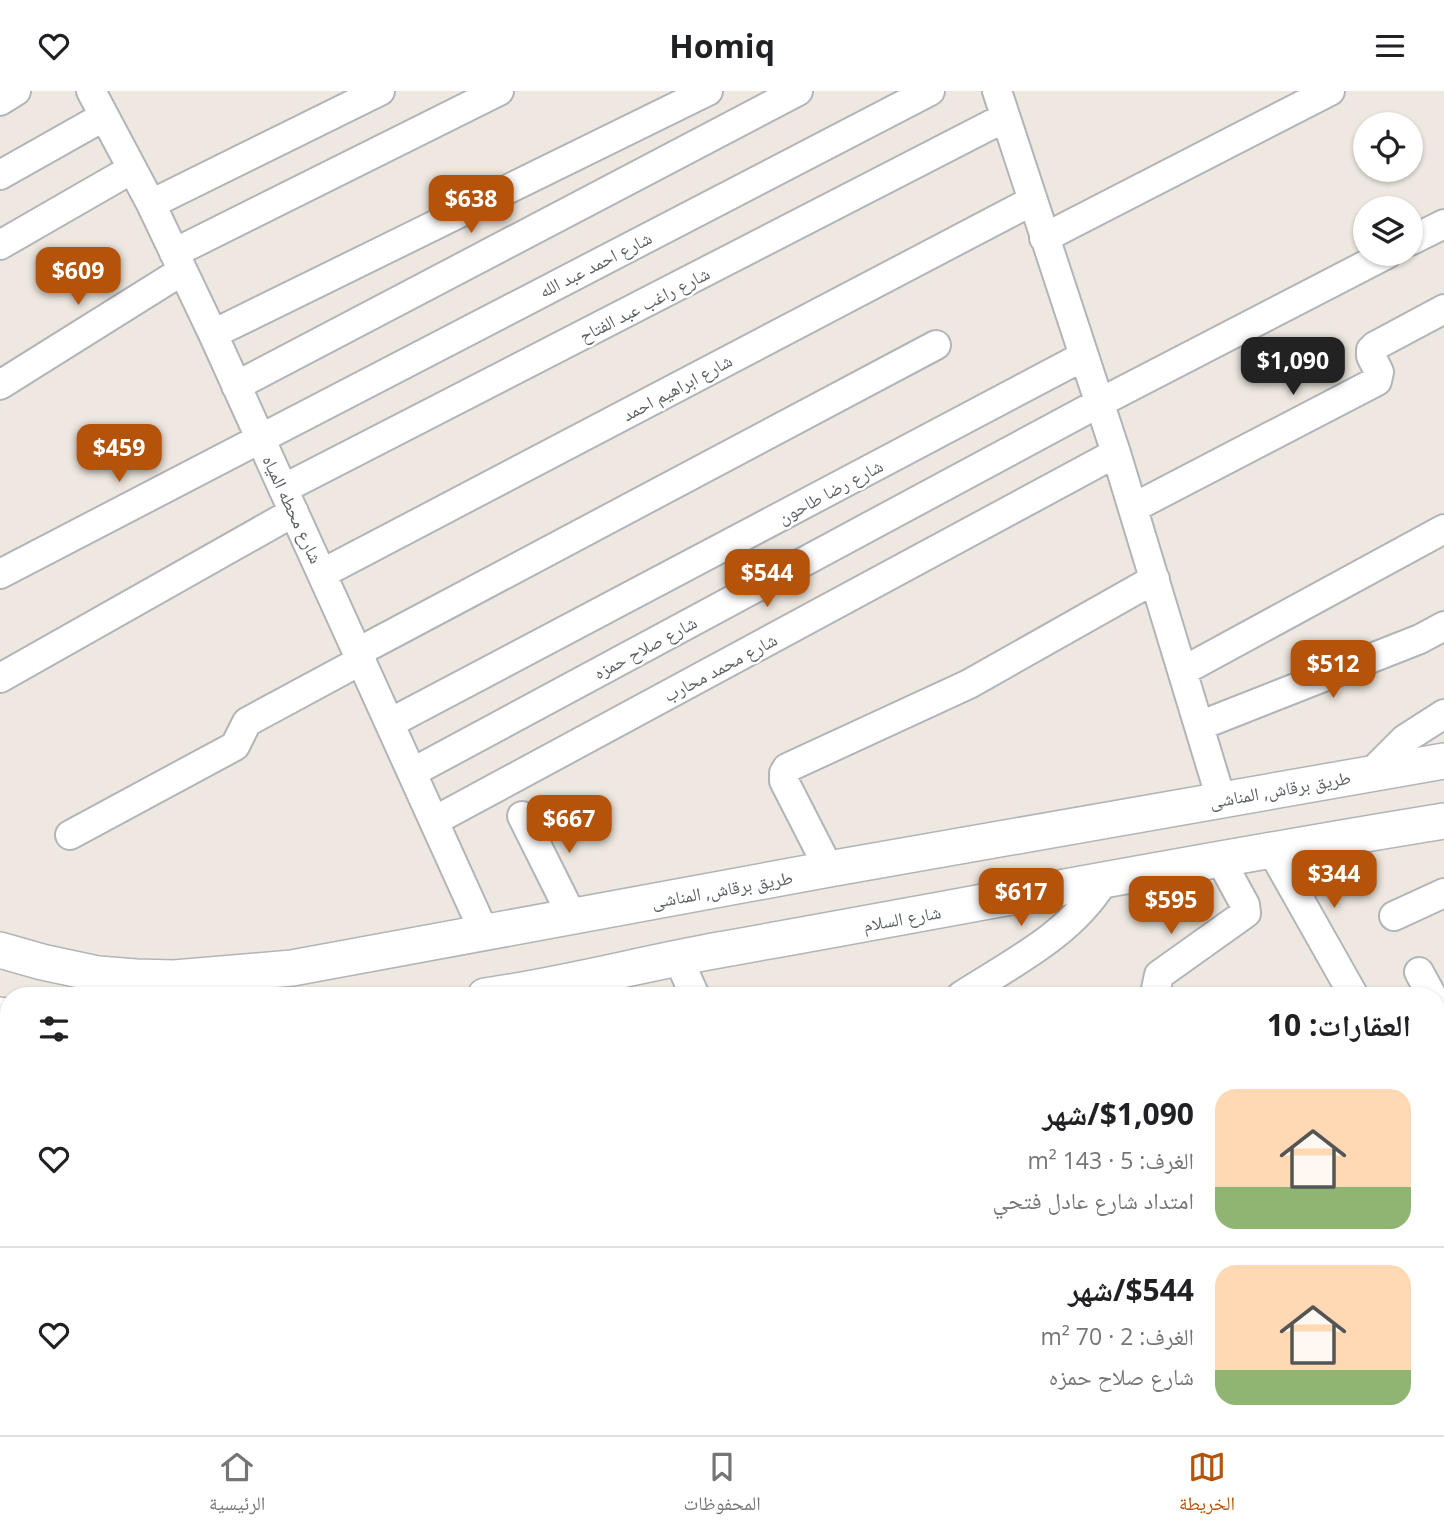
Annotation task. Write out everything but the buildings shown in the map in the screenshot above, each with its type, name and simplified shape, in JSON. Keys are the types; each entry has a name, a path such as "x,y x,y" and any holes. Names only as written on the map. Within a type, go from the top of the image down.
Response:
{"street":[{"path":"0,101 16,91"},
{"name":"شارع محطه المياه","path":"91,91 151,204 213,334 484,932"},
{"path":"151,204 380,91"},
{"path":"0,384 178,262 499,91"},
{"path":"213,334 708,91"},
{"path":"236,386 798,91"},
{"name":"شارع احمد عبد الله","path":"0,574 930,91"},
{"path":"997,91 1116,453 1221,799"},
{"path":"1044,238 1329,91"},
{"path":"0,175 103,117"},
{"name":"شارع راغب عبد الفتاح","path":"0,678 288,501 1004,118"},
{"path":"0,245 132,169"},
{"name":"شارع ابراهيم احمد","path":"323,573 1032,201"},
{"path":"1423,234 1444,224"},
{"name":"شارع صلاح حمزه","path":"412,772 1099,403 1364,266"},
{"path":"1133,509 1377,381 1379,372 1371,350 1444,309"},
{"path":"70,835 235,746 247,722 360,656 936,345"},
{"name":"شارع رضا طاحون","path":"390,723 1084,356"},
{"name":"شارع محمد محارب","path":"434,821 1116,453"},
{"path":"1183,671 1444,529"},
{"path":"829,869 784,781 784,773 788,768 969,684 1155,579"},
{"path":"1199,726 1410,643 1444,626"},
{"path":"1371,773 1405,739 1444,714"},
{"name":"طريق برقاش, المناشى","path":"0,950 98,974 174,987 1444,761"},
{"path":"522,816 572,916"},
{"name":"شارع السلام","path":"536,987 678,958 1271,849 1444,821"},
{"path":"1271,849 1349,987"},
{"path":"1156,987 1159,975 1246,913 1245,905 1220,859"},
{"path":"975,987 1057,934 1083,910 1103,882"},
{"path":"1394,916 1444,893"},
{"path":"678,958 691,987"}]}
